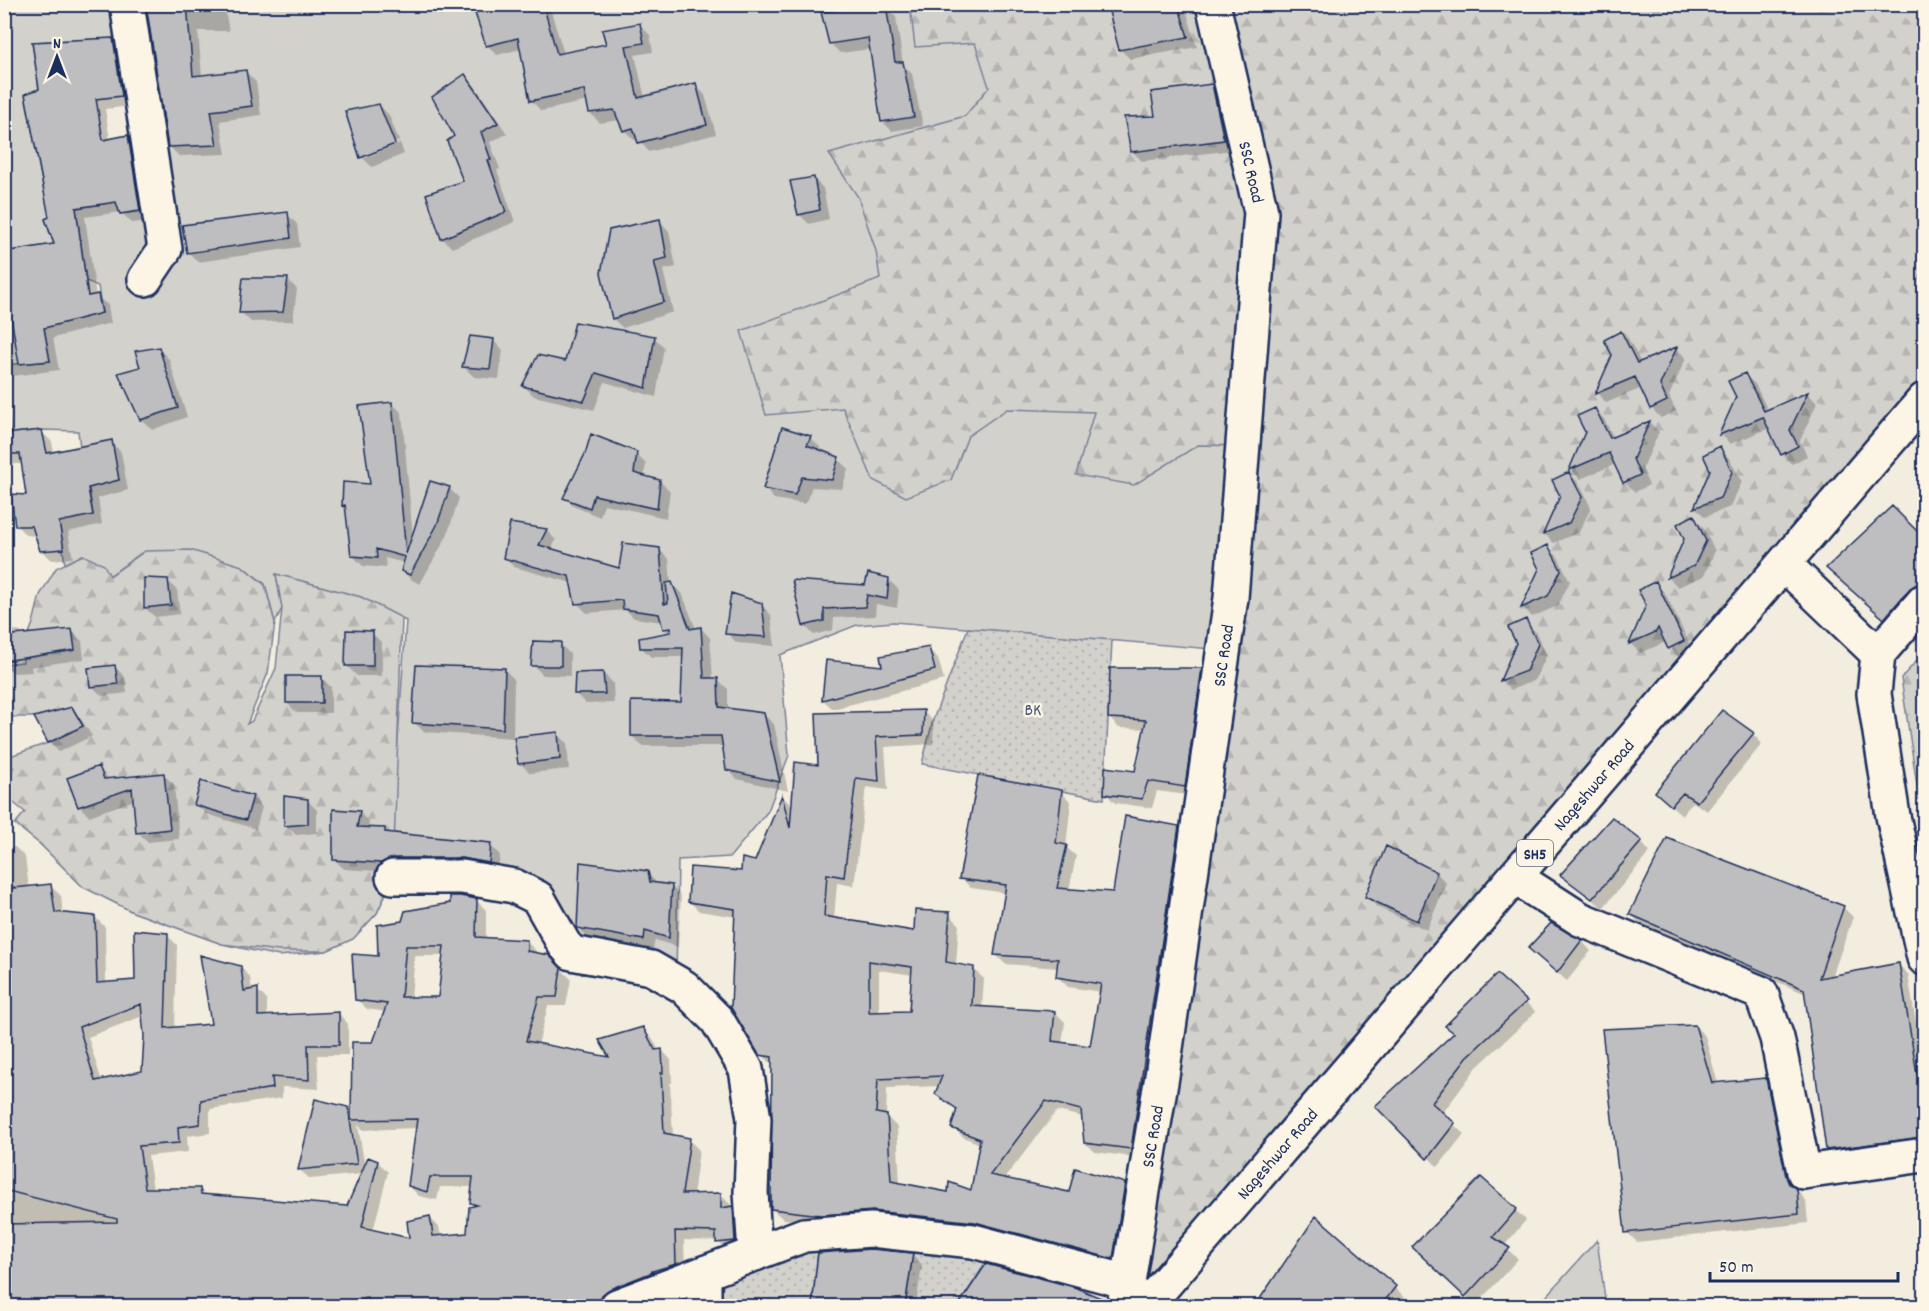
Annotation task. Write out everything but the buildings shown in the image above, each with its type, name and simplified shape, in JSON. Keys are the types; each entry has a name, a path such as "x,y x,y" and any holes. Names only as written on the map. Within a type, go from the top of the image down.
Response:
{"street":[{"path":"126,4 165,249 145,279"},
{"name":"SSC Road","path":"1133,1298 1162,1076 1231,598 1262,212 1213,4"},
{"name":"Nageshwar Road","path":"1133,1298 1515,877 1924,400"},
{"path":"1784,564 1878,654"},
{"path":"1924,601 1878,654 1874,694 1893,816 1924,958"},
{"path":"1515,877 1580,919 1761,993 1777,1038 1804,1172 1924,1155"},
{"path":"393,878 462,878 514,886 538,898 564,944 572,953 651,968 684,987 717,1020 746,1069 754,1119 751,1192 755,1254"},
{"path":"617,1306 804,1235 871,1230 973,1240 1133,1298"},
{"path":"704,1273 704,1306"}],"green space":[{"path":"5,5 1213,5 1261,212 1224,650 894,622 857,625 780,655 789,755 768,811 730,857 678,860 676,982 572,953 538,898 393,878 377,913 353,939 326,951 279,956 222,944 133,912 83,887 41,845 15,824 397,754 406,621 361,597 276,574 282,608 275,623 265,584 242,566 141,553 109,576 83,555 65,564 59,522 93,515 89,488 119,480 80,447 78,431 42,430 5,434 5,365 50,361 44,328 102,313 98,286 86,281 76,208 116,202 120,214 158,209 121,38 32,42 39,89 25,94 44,192 59,194 63,211 45,219 54,244 5,252"},
{"path":"910,5 1924,5 1924,400 1124,1306 1243,446 1198,445 1134,485 1076,475 1094,412 1007,409 968,436 951,480 906,497 873,480 843,408 766,415 741,331 880,279 876,251 858,197 829,154 965,116 989,87 975,43 915,47"},
{"path":"190,550 242,566 265,585 275,623 268,673 247,724 252,721 276,668 282,608 276,574 361,597 402,618 393,877 377,913 353,939 326,951 279,951 222,944 133,912 83,887 41,845 15,824 25,812 5,796 4,758 48,743 83,726 72,707 34,717 5,717 5,664 23,662 22,652 40,595 56,568 83,555 104,565 110,576 145,551"},
{"name":"BK","path":"968,628 1112,640 1104,799 922,764 933,720"},
{"path":"1924,653 1924,802 1919,799 1901,678"},
{"path":"1597,1240 1606,1306 1538,1306"},
{"path":"819,1241 812,1306 709,1306 708,1285"},
{"path":"913,1253 992,1253 958,1306 905,1306"}]}
